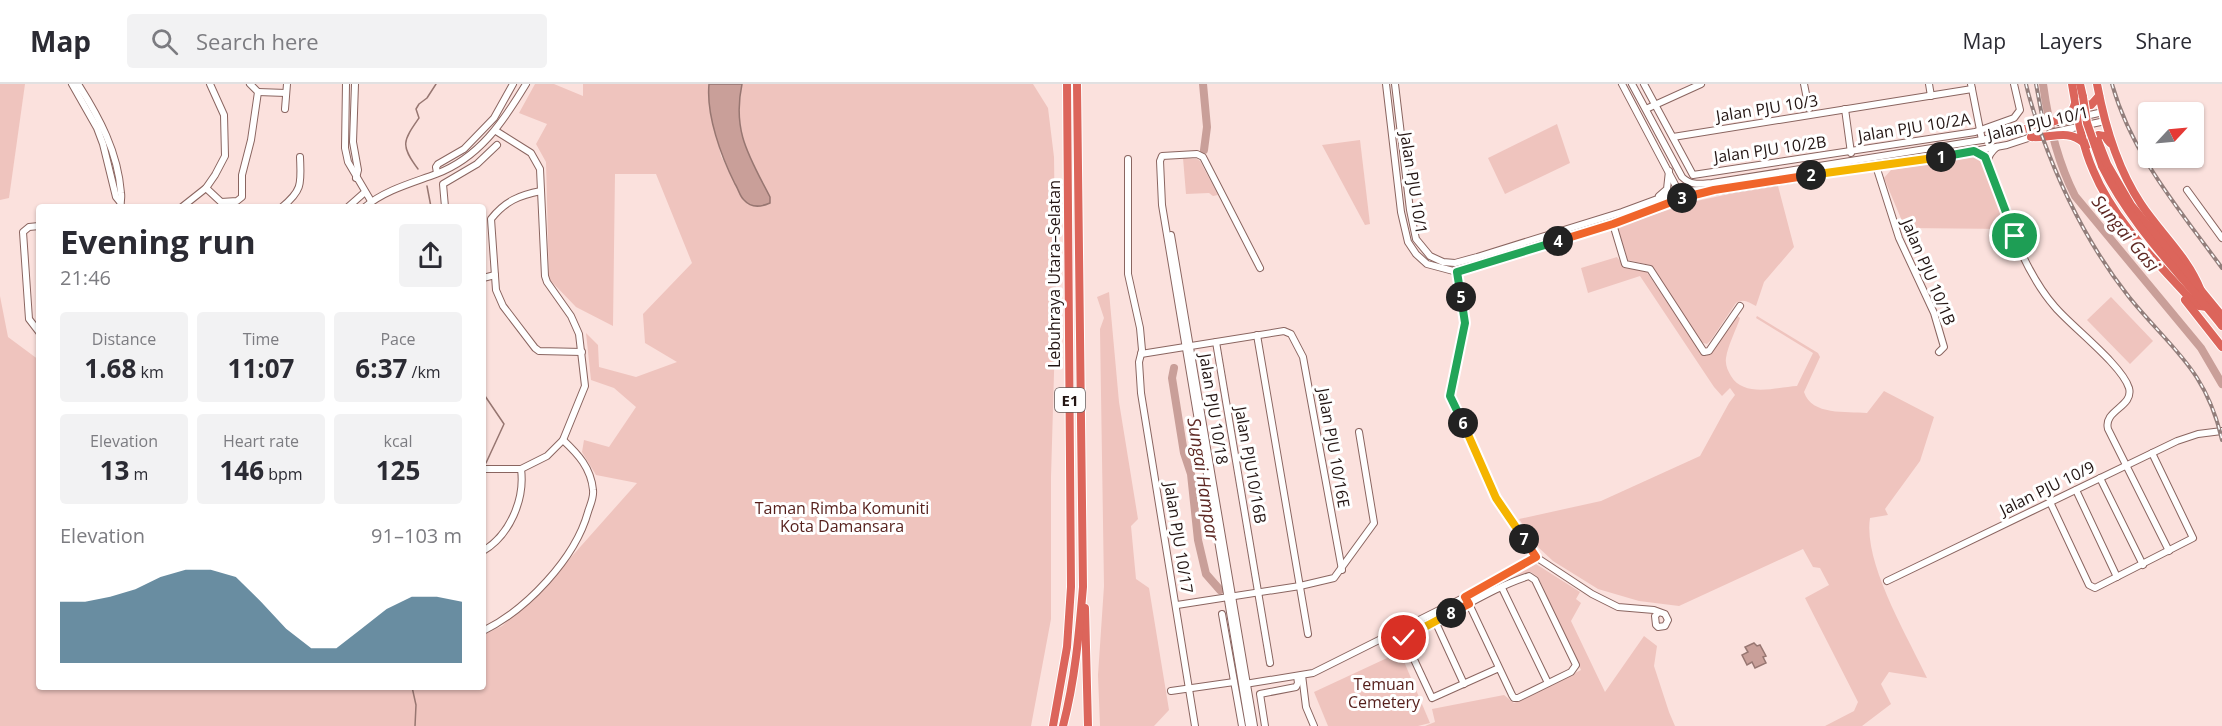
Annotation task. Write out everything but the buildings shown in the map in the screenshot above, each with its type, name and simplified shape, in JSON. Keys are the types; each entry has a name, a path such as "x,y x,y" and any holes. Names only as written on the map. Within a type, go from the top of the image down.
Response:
{"highway":[{"name":"Lebuhraya Utara–Selatan","path":"1052,726 1067,647 1071,587 1067,84"},
{"name":"Lebuhraya Utara–Selatan","path":"1077,84 1083,587"},
{"path":"2072,84 2082,98 2091,105 2099,96"},
{"path":"2080,84 2092,139 2115,191 2139,226 2222,326"},
{"path":"2086,84 2079,122 2092,169 2114,210 2193,302 2207,307"},
{"path":"2097,84 2113,148"},
{"path":"2102,84 2109,119 2123,159 2145,201 2175,239 2180,253"},
{"path":"2033,135 2038,126 2065,119 2082,98"},
{"path":"2033,135 2068,131 2085,146"},
{"path":"2085,146 2098,135 2106,138 2140,202 2194,272 2201,291"},
{"path":"2105,165 2131,205 2222,316"},
{"path":"2167,273 2222,347"},
{"path":"1063,726 1076,658 1083,587"},
{"path":"1083,587 1087,624 1088,726"}],"street":[{"path":"72,84 97,128 122,195 120,204"},
{"path":"78,84 103,125 114,172"},
{"path":"186,204 206,188 225,156 224,115 210,84"},
{"path":"250,84 258,92 286,93"},
{"path":"285,109 287,84"},
{"path":"346,84 345,148 348,162 371,201"},
{"path":"355,84 353,142 358,170 356,178"},
{"path":"437,173 436,166 464,148 494,118 513,84"},
{"path":"368,204 396,188 437,173 469,157 507,116 526,84"},
{"name":"Jalan PJU 10/1","path":"1386,84 1401,212 1408,242 1427,264 1442,270 1457,272 1613,224 1713,187 1852,160 1982,140 2033,135"},
{"name":"Jalan PJU 10/1","path":"1395,84 1410,210 1416,239 1430,256 1455,263 1596,220 1679,191 1974,151 1997,147 2033,135"},
{"path":"1622,84 1679,191 1677,200"},
{"path":"1632,84 1672,160 1687,183 1713,187"},
{"path":"1644,84 1673,137"},
{"path":"1646,109 1701,84"},
{"path":"1804,84 1809,109"},
{"path":"1929,84 1931,96"},
{"name":"Jalan PJU 10/2A","path":"1851,151 1980,129 2014,118 2020,111 2014,84"},
{"path":"1971,87 1982,140"},
{"name":"Jalan PJU 10/3","path":"1673,137 1931,96 1971,87"},
{"path":"206,188 221,202 237,201 242,197 242,175 251,140 258,92"},
{"path":"1845,109 1852,160"},
{"name":"Jalan PJU 10/1","path":"2065,119 2079,122 2104,117"},
{"name":"Jalan PJU 10/1","path":"2068,131 2079,122"},
{"path":"486,469 520,469 544,459 562,440 585,386 579,334 571,316 545,276 540,169 531,153 496,130"},
{"path":"1650,136 1662,150 1669,152"},
{"name":"Jalan PJU 10/2B","path":"1673,137 1693,175 1851,151"},
{"path":"445,204 443,184 477,164 497,145"},
{"path":"1986,159 1997,147"},
{"path":"1974,151 1986,159 2009,223 2041,288 2055,307 2110,362 2128,386 2126,401 2108,417 2106,423 2169,551"},
{"name":"Jalan PJU 10/18","path":"1245,684 1161,191 1160,161 1162,156 1197,154 1203,157 1260,268"},
{"path":"1398,180 1404,154"},
{"path":"286,204 291,200 301,183 300,158"},
{"name":"Jalan PJU 10/17","path":"1128,159 1128,274 1140,328 1139,362 1144,414 1195,726"},
{"name":"Jalan PJU 10/1B","path":"1876,166 1899,238 1934,313 1944,347 1939,351"},
{"path":"1652,201 1667,189 1669,171"},
{"path":"540,190 515,197 497,211 491,219 496,290 503,306 535,348 543,352 582,352"},
{"path":"2187,190 2222,238"},
{"path":"351,204 365,192"},
{"path":"486,220 491,219"},
{"path":"1578,235 1596,220"},
{"path":"1613,224 1625,264 1650,269 1704,352 1709,351 1740,306"},
{"path":"36,226 29,227 23,232 29,319 36,328"},
{"path":"1457,272 1465,323 1450,396 1496,498 1536,557 1592,594 1618,607 1654,610 1657,615"},
{"path":"486,277 495,275"},
{"name":"Jalan PJU 10/16E","path":"1257,335 1284,330 1291,334 1303,357 1341,570"},
{"path":"1141,354 1257,335 1308,634"},
{"name":"Jalan PJU10/16B","path":"1216,342 1270,663"},
{"name":"Jalan PJU 10/9","path":"1887,581 2187,437 2222,431"},
{"path":"1177,605 1332,580 1374,524 1359,432"},
{"path":"486,629 509,616 556,570 583,530 593,497 593,488 584,462 562,440"},
{"path":"2050,502 2089,585 2094,588 2117,577 2191,541 2193,536 2152,453"},
{"path":"486,549 500,536 514,515 522,488 520,469"},
{"path":"2100,478 2143,564"},
{"path":"2076,490 2117,577"},
{"path":"1499,668 1432,698 1404,641 1407,635 1435,621 1536,557"},
{"path":"1245,684 1313,673 1467,601 1526,576 1531,576 1535,580 1576,665 1571,672 1514,698 1467,601"},
{"path":"1502,588 1548,683"},
{"path":"1222,614 1242,726"},
{"path":"1435,621 1464,684"},
{"path":"1265,726 1260,694 1296,687 1300,675"},
{"path":"1300,675 1306,707 1314,726"},
{"path":"1171,691 1234,682"},
{"path":"1245,684 1249,726"},
{"path":"1245,684 1254,726"}],"green space":[{"path":"0,84 25,84 9,198 0,200"},
{"name":"Taman Rimba Komuniti Kota Damansara","path":"535,84 554,84 583,96 583,84 709,84 708,95 721,156 744,200 758,207 748,154 741,135 738,104 742,84 1033,84 1048,108 1054,157 1056,304 1051,477 1051,619 1031,726 0,726 0,296 8,337 36,358 36,690 486,690 486,634 502,626 557,573 637,483 596,475 582,452 584,440 609,447 636,407 614,388 591,380 586,333 598,345 599,367 636,377 677,362 645,343 643,314 692,263 656,174 615,174 613,326 576,307 549,279 546,162 536,144 547,124 519,113"},
{"path":"1557,124 1570,163 1505,194 1488,158"},
{"path":"1360,140 1370,224 1365,225 1322,145"},
{"path":"1975,157 1983,163 2008,229 1905,228 1884,178 1891,170"},
{"path":"1183,158 1200,161 1218,195 1186,194"},
{"path":"1778,186 1794,247 1764,282 1756,306 1744,301 1736,303 1711,340 1707,344 1700,342 1650,265 1628,260 1617,227 1692,202"},
{"path":"1617,257 1625,268 1646,271 1706,356 1712,352 1736,315 1740,318 1728,348 1726,363 1731,376 1744,387 1761,390 1797,386 1813,353 1756,318 1757,316 1818,353 1820,357 1804,392 1814,405 1831,411 1867,413 1884,391 1934,417 1920,461 1885,509 1888,515 1870,518 1873,556 1880,578 1927,678 1889,672 1881,684 1891,704 1862,726 1825,726 1854,711 1858,702 1805,598 1829,585 1820,568 1813,567 1803,549 1679,606 1639,601 1598,589 1553,561 1539,548 1519,519 1601,501 1700,456 1735,395 1730,388 1722,396 1714,387 1640,276 1588,293 1581,268"},
{"path":"1109,292 1119,402 1138,519 1131,526 1136,579 1149,588 1169,710 1154,726 1100,726 1098,675 1104,586 1100,329 1104,318 1097,297"},
{"path":"2111,297 2153,341 2130,364 2087,320"},
{"path":"1536,564 1580,592 1576,599 1581,603 1571,621 1605,692 1644,636 1657,646 1654,666 1675,726 1425,726 1435,722 1432,709 1504,695 1514,703 1581,670 1538,577 1531,572 1482,595"},
{"name":"Temuan Cemetery","path":"1400,652 1430,723 1418,726 1328,726 1314,692"}],"shaded area":[{"path":"709,84 742,84 739,116 744,143 770,197 770,203 753,206 740,195 725,161 712,122"},
{"path":"1754,643 1757,646 1760,645 1766,656 1763,657 1766,663 1755,668 1752,662 1747,665 1742,655 1748,652 1745,647"}],"waterway":[{"path":"418,169 408,154 407,138 419,118 416,109 436,84"},
{"name":"Sungai Hampar","path":"1203,84 1207,127 1204,150"},
{"name":"Sungai Gasi","path":"2043,84 2054,142 2075,196 2201,348 2222,384"},
{"path":"427,186 430,204"},
{"name":"Sungai Hampar","path":"1174,368 1172,378 1184,453 1191,474 1198,540 1206,574 1220,590"},
{"path":"486,397 504,424 486,463"},
{"path":"413,690 416,705 415,726"}],"railway":[{"path":"2026,84 2050,158 2090,240 2129,297 2197,377 2207,395 2222,440"},
{"path":"2036,84 2042,116"},
{"path":"2112,84 2121,110 2144,158 2222,268"}],"route":[{"path":"1404,638 1469,604 1465,597 1536,557 1496,498 1450,396 1465,323 1457,272 1604,227 1677,200 1714,190 1974,151 1981,153 1988,162 2015,236"}]}
